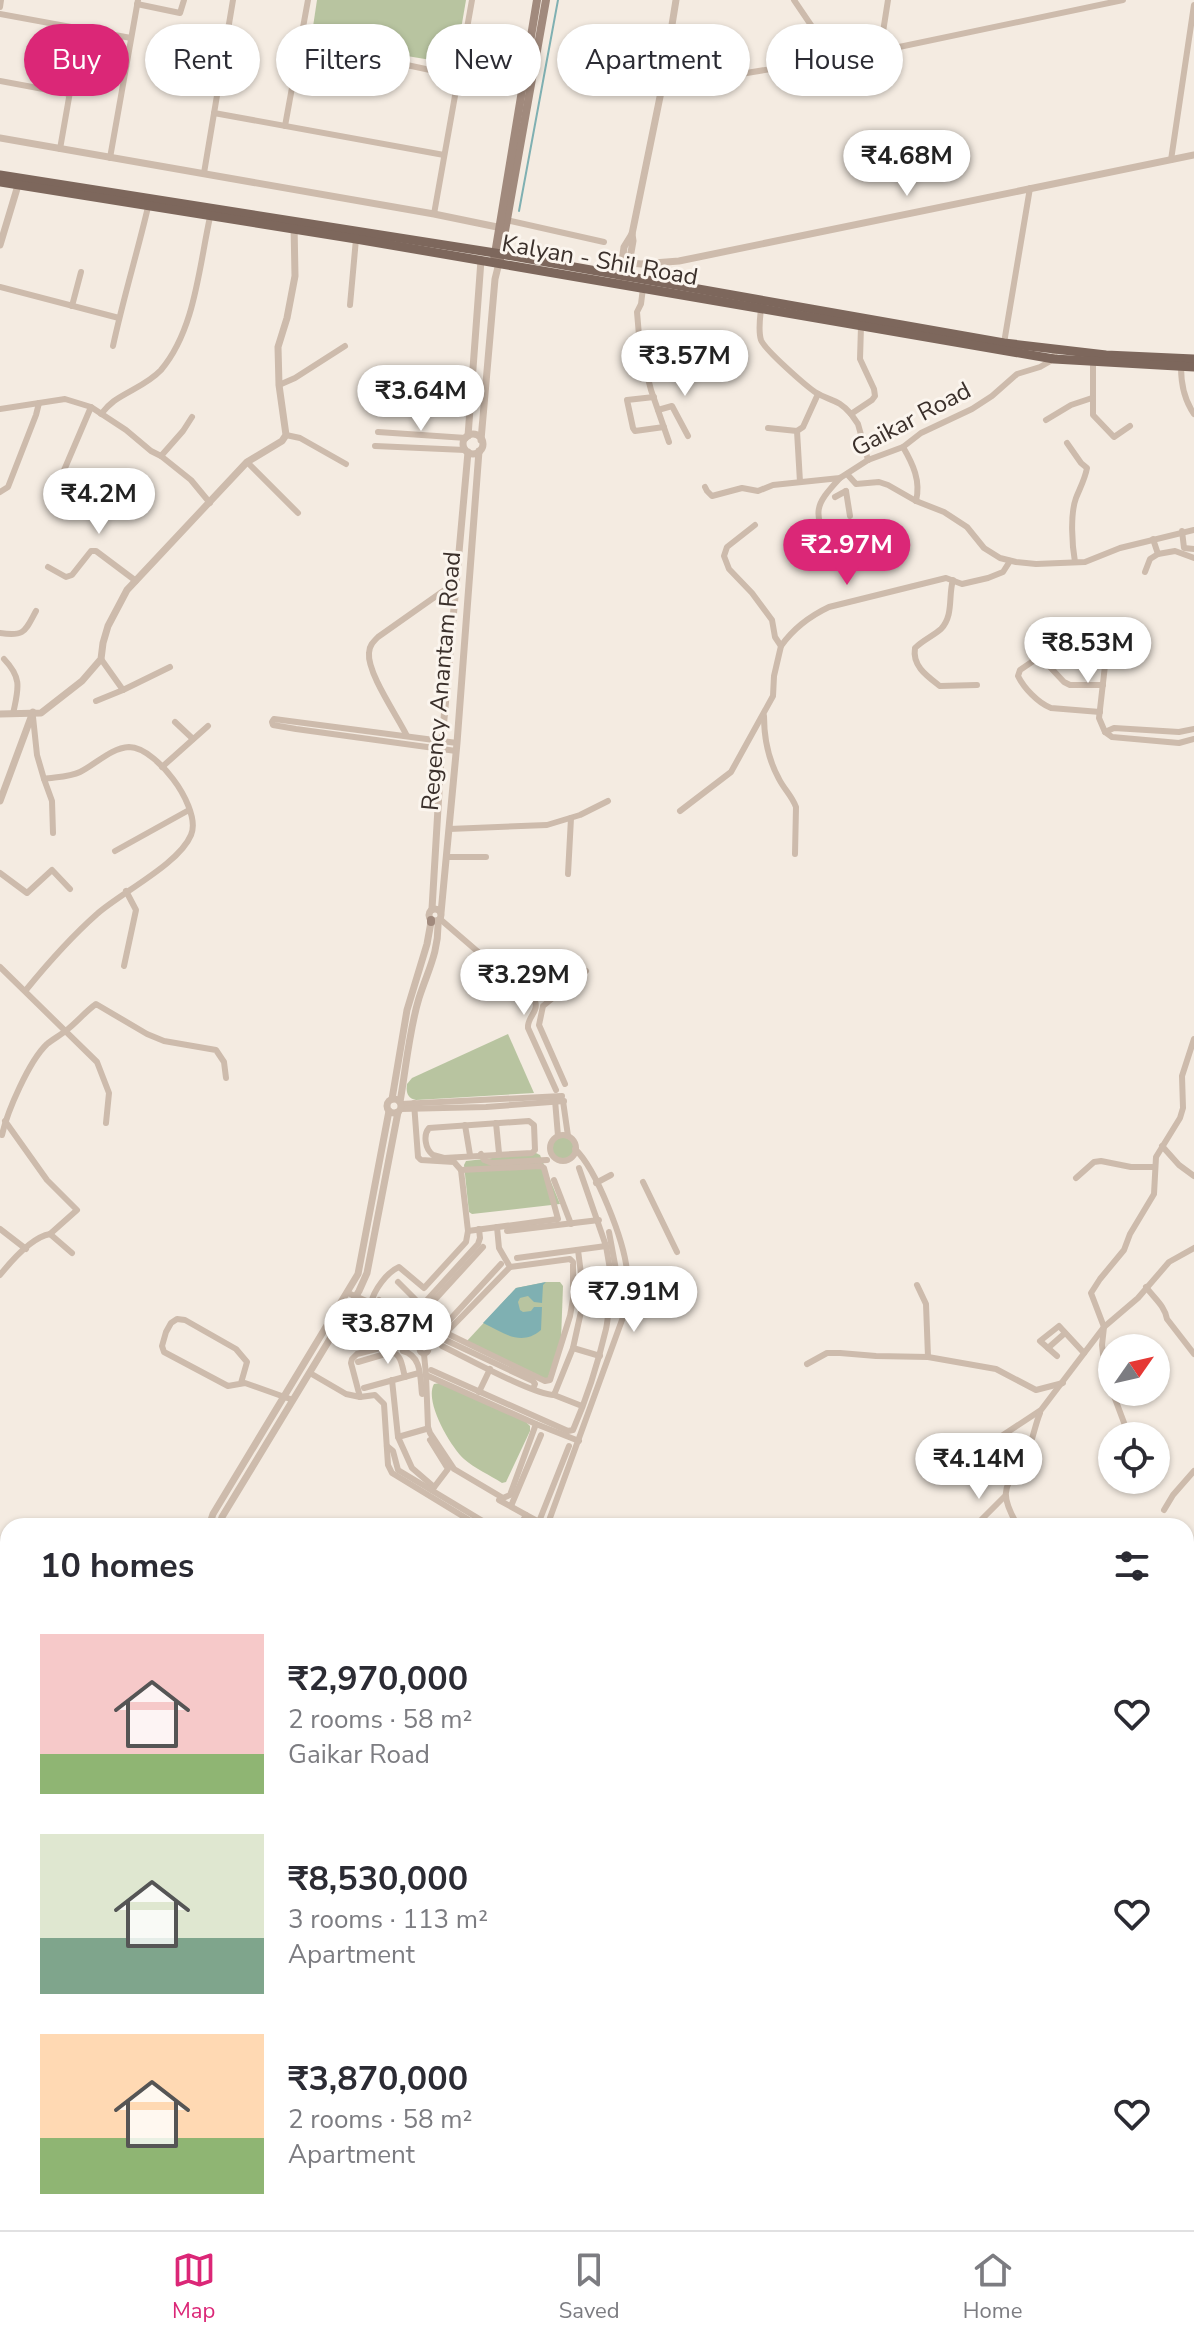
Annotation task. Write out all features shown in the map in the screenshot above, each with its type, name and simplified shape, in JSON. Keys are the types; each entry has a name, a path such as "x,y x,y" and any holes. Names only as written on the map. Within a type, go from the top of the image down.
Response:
{"main road":[{"path":"503,224 537,0"},
{"path":"497,258 546,0"},
{"name":"Kalyan - Shil Road","path":"1,182 19,181 497,258 623,282 1004,343 1093,362 1194,367"},
{"name":"Kalyan - Shil Road","path":"19,181 210,217 294,225 481,260 497,258"},
{"name":"Kalyan - Shil Road","path":"623,282 761,309 826,316 861,326 1054,354 1194,359"}],"street":[{"path":"0,7 1,0"},
{"path":"110,158 138,2 180,13 184,0"},
{"path":"204,173 233,0"},
{"path":"303,24 308,0"},
{"path":"468,24 472,0"},
{"path":"672,24 676,0"},
{"path":"794,0 810,24"},
{"path":"884,24 888,0"},
{"path":"903,46 1123,0"},
{"path":"1171,160 1194,5"},
{"path":"0,14 54,24"},
{"path":"0,81 24,85"},
{"path":"60,149 70,96"},
{"path":"285,126 290,96"},
{"path":"434,214 454,96"},
{"path":"623,282 660,96"},
{"path":"214,113 444,155"},
{"path":"0,138 604,242"},
{"path":"626,262 679,261 1194,155"},
{"path":"0,245 3,224 19,181"},
{"path":"1004,343 1030,188"},
{"path":"113,346 148,207"},
{"path":"101,414 114,401 152,377 171,356 193,297 210,217"},
{"path":"0,714 41,713 82,681 101,659 108,626 119,602 136,581 247,462 282,441 286,435 279,385 278,347 295,276 294,225"},
{"path":"350,305 356,239"},
{"path":"481,277 497,258"},
{"path":"375,446 474,454 479,451 482,446 497,258"},
{"path":"466,451 463,444 467,437 476,346 481,260"},
{"path":"72,306 81,272"},
{"path":"481,277 495,279"},
{"path":"0,287 119,318"},
{"path":"643,288 637,312 640,347 669,442"},
{"path":"761,309 759,336 765,347 818,394 841,403 858,424 868,460"},
{"path":"851,414 875,396 860,359 861,326"},
{"path":"279,385 345,346"},
{"path":"476,346 489,347"},
{"name":"Gaikar Road","path":"1010,561 990,551 967,527 944,512 879,482 856,484 847,474 868,460 903,447 921,433 983,403 1017,374 1040,367 1054,354"},
{"path":"1093,362 1093,415 1114,437 1130,426"},
{"path":"1181,367 1181,380 1194,414"},
{"path":"768,428 797,431 803,427 818,394"},
{"path":"654,397 627,400 633,428 635,431 664,427"},
{"path":"1046,420 1071,405 1092,398"},
{"path":"0,409 65,399 91,407 191,480 210,503"},
{"path":"0,492 8,487 39,403"},
{"path":"658,410 672,406 688,436"},
{"path":"59,482 91,407"},
{"path":"161,456 192,417"},
{"path":"797,431 800,482"},
{"path":"378,432 467,437 474,434 481,440"},
{"path":"286,435 300,438 346,464"},
{"path":"1067,443 1087,468 1075,500 1071,543 1075,562"},
{"path":"903,447 913,465 918,493 916,501"},
{"name":"Regency Anantam Road","path":"466,451 432,909 428,914 436,919 449,829 479,451"},
{"path":"247,462 298,513"},
{"path":"829,546 817,517 822,498 847,474"},
{"path":"705,487 712,496 742,488 758,491 773,485 840,478"},
{"path":"835,497 856,484"},
{"path":"846,491 850,516"},
{"path":"461,516 475,518"},
{"path":"755,525 727,547 724,556 729,569 772,620 775,637 781,646"},
{"path":"680,811 731,772 773,696 781,646 795,629 816,613 829,607 949,579 962,584 988,578 1003,572 1010,561 1036,564 1085,562 1120,548 1194,530"},
{"path":"1182,531 1184,548 1194,549"},
{"path":"1153,539 1158,554"},
{"path":"48,567 66,577 72,575 91,551 96,551 136,581"},
{"path":"1145,572 1150,559 1158,554 1184,552 1194,558"},
{"path":"457,561 471,563"},
{"path":"949,579 948,617 942,628 915,648 913,657 919,667 940,686 977,685"},
{"path":"407,736 373,673 368,656 370,649 378,637 456,582"},
{"path":"0,633 15,635 25,631 36,611"},
{"path":"1049,626 1045,653 1049,666 1067,684 1103,685"},
{"path":"1075,654 1107,647 1100,712 1105,732 1112,737 1173,742 1192,740 1190,730 1173,732 1114,728 1105,732"},
{"path":"1045,653 1020,670 1018,676 1022,683 1051,708 1100,712"},
{"path":"4,659 17,674 13,714"},
{"path":"101,659 123,690"},
{"path":"96,701 170,667"},
{"path":"764,713 764,737 770,758 779,781 796,807 795,854"},
{"path":"33,715 37,755 52,801 53,833"},
{"path":"0,801 33,715"},
{"path":"175,722 193,739"},
{"path":"162,767 208,726"},
{"path":"442,745 407,736 297,726 456,747"},
{"path":"1173,732 1173,742"},
{"path":"26,990 76,932 172,859 185,846 193,828 193,820 179,787 162,767 135,747 124,747 76,774 44,779"},
{"path":"449,829 547,825 608,801"},
{"path":"115,851 189,810"},
{"path":"568,874 571,818"},
{"path":"446,857 486,857"},
{"path":"0,873 27,893 52,870 70,889"},
{"path":"124,966 136,910 126,891"},
{"path":"212,1518 284,1396 367,1273 397,1106 407,1010 436,919 540,1005"},
{"path":"0,967 97,1062 109,1093 106,1123"},
{"path":"481,1154 484,1160 492,1163 567,1160 574,1154 574,1141 568,1136 558,1097 528,1028 529,1020 540,1005 586,971"},
{"path":"2,1135 5,1121 38,1056 47,1045 99,1004 164,1041 216,1050 224,1062 226,1078"},
{"path":"540,1005 539,1025 565,1084"},
{"path":"1124,1422 1105,1372 1104,1327 1091,1293 1124,1250 1154,1194 1156,1157 1169,1139 1183,1108 1182,1076 1194,1039"},
{"path":"397,1106 558,1097"},
{"path":"468,1231 558,1219 548,1160 551,1144 558,1136 558,1097"},
{"path":"371,1303 375,1292 399,1267 424,1288 466,1242 468,1231 461,1170 454,1162 419,1159 414,1106"},
{"path":"0,1275 40,1236 50,1234 77,1210 47,1180 5,1121"},
{"path":"529,1121 534,1125 534,1152 437,1157 429,1153 426,1145 429,1128 465,1125 529,1121"},
{"path":"496,1123 499,1153"},
{"path":"465,1125 470,1155"},
{"path":"558,1136 568,1136"},
{"path":"1162,1146 1194,1176"},
{"path":"575,1149 585,1159 596,1183 611,1231 617,1275 612,1281"},
{"path":"461,1170 548,1160"},
{"path":"1076,1178 1094,1162 1101,1161 1131,1167 1155,1167"},
{"path":"364,1388 426,1373 570,1431 574,1429 600,1356 611,1303 612,1281 599,1220 579,1168"},
{"path":"596,1183 611,1175"},
{"path":"554,1180 571,1224"},
{"path":"643,1182 677,1252"},
{"path":"507,1231 599,1220"},
{"path":"497,1227 499,1248 510,1267"},
{"path":"0,1229 26,1249"},
{"path":"406,1326 478,1244 479,1229"},
{"path":"550,1518 626,1309 628,1273 622,1244 611,1231"},
{"path":"50,1234 72,1253"},
{"path":"517,1258 606,1246"},
{"path":"424,1306 430,1305 483,1247"},
{"path":"934,1473 991,1443 1041,1410 1104,1327 1132,1305 1169,1262 1194,1248"},
{"path":"554,1395 573,1348 584,1298 578,1250"},
{"path":"424,1349 443,1339 510,1267 570,1259 573,1262 570,1316 550,1380 545,1381 443,1339"},
{"path":"379,1300 417,1336 438,1334 501,1264"},
{"path":"398,1282 424,1306"},
{"path":"917,1285 926,1304 928,1357"},
{"path":"1146,1287 1194,1354"},
{"path":"352,1295 371,1303 406,1339 424,1349"},
{"path":"222,1518 310,1373 352,1295"},
{"path":"584,1298 611,1303"},
{"path":"241,1383 247,1362 236,1349 185,1320 177,1319 171,1323 162,1346 164,1352 228,1386 241,1383 293,1400"},
{"path":"1057,1356 1040,1340 1059,1326 1084,1353"},
{"path":"1048,1348 1065,1333"},
{"path":"360,1397 351,1363 354,1356 406,1339"},
{"path":"443,1339 490,1369 550,1396 582,1406"},
{"path":"443,1339 533,1381 533,1389"},
{"path":"573,1348 600,1356"},
{"path":"424,1349 428,1427 454,1469 503,1498 510,1495 536,1424"},
{"path":"403,1351 415,1357 426,1373 579,1441"},
{"path":"358,1362 392,1352 400,1357 405,1377"},
{"path":"807,1364 827,1353 928,1357 996,1369 1036,1390 1063,1383"},
{"path":"479,1392 490,1369"},
{"path":"310,1373 346,1394 360,1397 372,1395 382,1400 388,1465 396,1476 466,1518"},
{"path":"426,1373 426,1429 448,1469 529,1518"},
{"path":"392,1380 398,1437 412,1468 433,1488"},
{"path":"1013,1518 1005,1496 1007,1482 1029,1448 1041,1410"},
{"path":"398,1437 426,1429"},
{"path":"511,1506 541,1435"},
{"path":"386,1445 393,1451 398,1470 433,1488 479,1518"},
{"path":"540,1518 569,1446"},
{"path":"433,1488 448,1469"},
{"path":"1164,1510 1194,1471"},
{"path":"983,1518 1005,1496"}],"green space":[{"path":"317,0 466,0 462,24 426,24 426,59 410,56 410,24 313,24"},
{"path":"508,1034 534,1093 416,1100 408,1094 407,1084 412,1078"},
{"path":"559,1137 567,1137 574,1148 567,1159 559,1159 552,1152 552,1144"},
{"path":"540,1155 560,1204 469,1212 466,1161"},
{"path":"560,1282 563,1286 561,1340 548,1378 466,1342 516,1288"},
{"path":"440,1383 530,1426 506,1482 502,1483 472,1465 452,1444 432,1401 434,1384"}],"water":[{"path":"546,1282 542,1303 534,1302 528,1296 520,1298 518,1302 523,1312 542,1307 541,1330 534,1335 512,1337 483,1323 516,1288"}],"waterway":[{"path":"519,211 558,0"}]}
